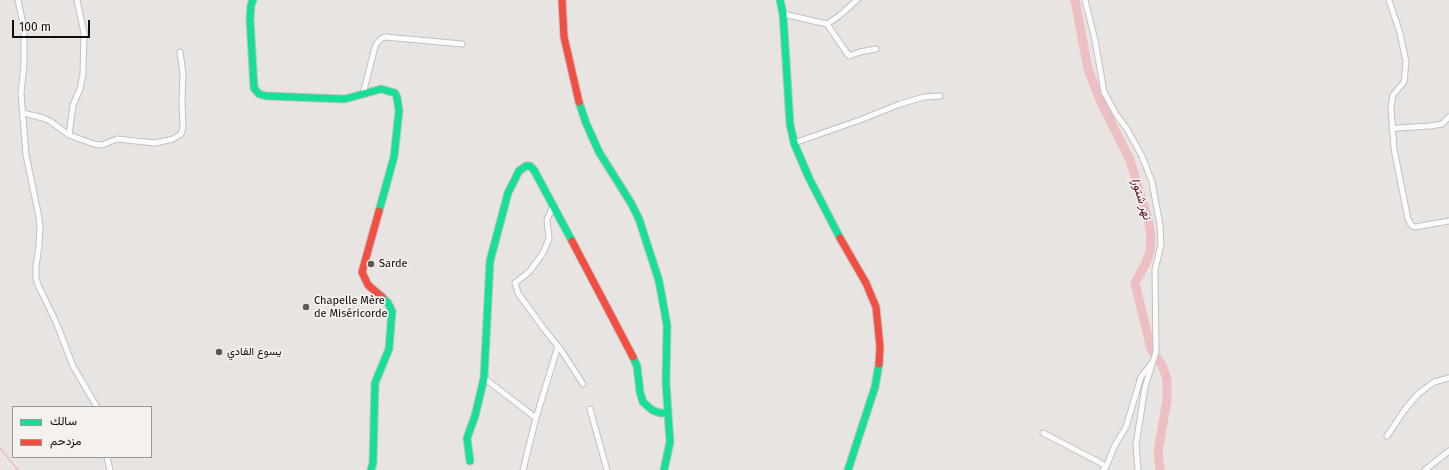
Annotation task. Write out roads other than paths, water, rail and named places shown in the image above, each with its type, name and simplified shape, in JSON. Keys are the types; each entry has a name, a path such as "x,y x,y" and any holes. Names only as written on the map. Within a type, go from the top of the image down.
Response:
{"street":[{"path":"18,0 24,29 22,93 26,154 39,218 40,238 36,278 56,322 73,366 95,406"},
{"path":"68,135 73,105 80,89 83,74 84,33 77,0"},
{"path":"253,0 250,13 254,88 259,94 266,96 345,99 381,89 395,93 397,97 399,111 394,157 362,272 368,285 388,303 392,311 389,349 375,383 373,463 371,470"},
{"path":"562,0 564,37 582,112 599,152 631,203 639,219 659,281 666,318 666,383 670,442 664,470"},
{"path":"780,0 783,14 790,124 794,143 808,178 872,295 878,322 880,347 875,387 848,469"},
{"path":"783,14 827,24 836,19 857,0"},
{"path":"1085,0 1095,40 1104,92 1142,156 1152,182 1160,225 1161,244 1156,270 1156,352 1145,387 1136,445 1138,470"},
{"path":"1390,0 1406,62 1404,82 1392,98 1392,130 1394,148 1410,224 1417,227 1449,221"},
{"path":"827,24 849,56 876,49"},
{"path":"363,94 375,47 382,38 385,37 462,44"},
{"path":"23,113 50,122 68,135 82,141 102,145 117,139 156,143 179,136 183,128 183,74 180,52"},
{"path":"794,143 860,120 900,104 924,97 940,96"},
{"path":"1392,130 1398,128 1442,124 1449,117"},
{"path":"470,461 467,438 477,412 484,378 490,261 508,193 517,175 523,168 530,166 534,170 634,359 638,370 641,397 643,402 652,410 660,413 668,413"},
{"path":"553,206 548,220 549,239 543,253 530,271 515,283 518,293 558,346 583,384"},
{"path":"523,470 536,418 558,346"},
{"path":"1043,433 1099,462 1105,469 1115,445 1126,427 1140,377 1154,360"},
{"path":"484,378 536,418"},
{"path":"1387,436 1406,408 1418,394 1434,382 1449,378"},
{"path":"590,409 606,470"},
{"path":"1425,470 1449,451"},
{"path":"107,458 110,470"}],"waterway":[{"name":"نهر شتورا","path":"1075,0 1088,69 1100,100 1130,160 1149,223 1151,237 1150,251 1146,263 1135,283 1151,349 1162,365 1167,379 1167,400 1158,452 1160,470"},
{"path":"0,448 18,470"}],"place":[{"name":"Sarde","path":"371,264"},
{"name":"Chapelle Mère de Miséricorde","path":"306,307"},
{"name":"يسوع الفادي","path":"219,352"}]}
